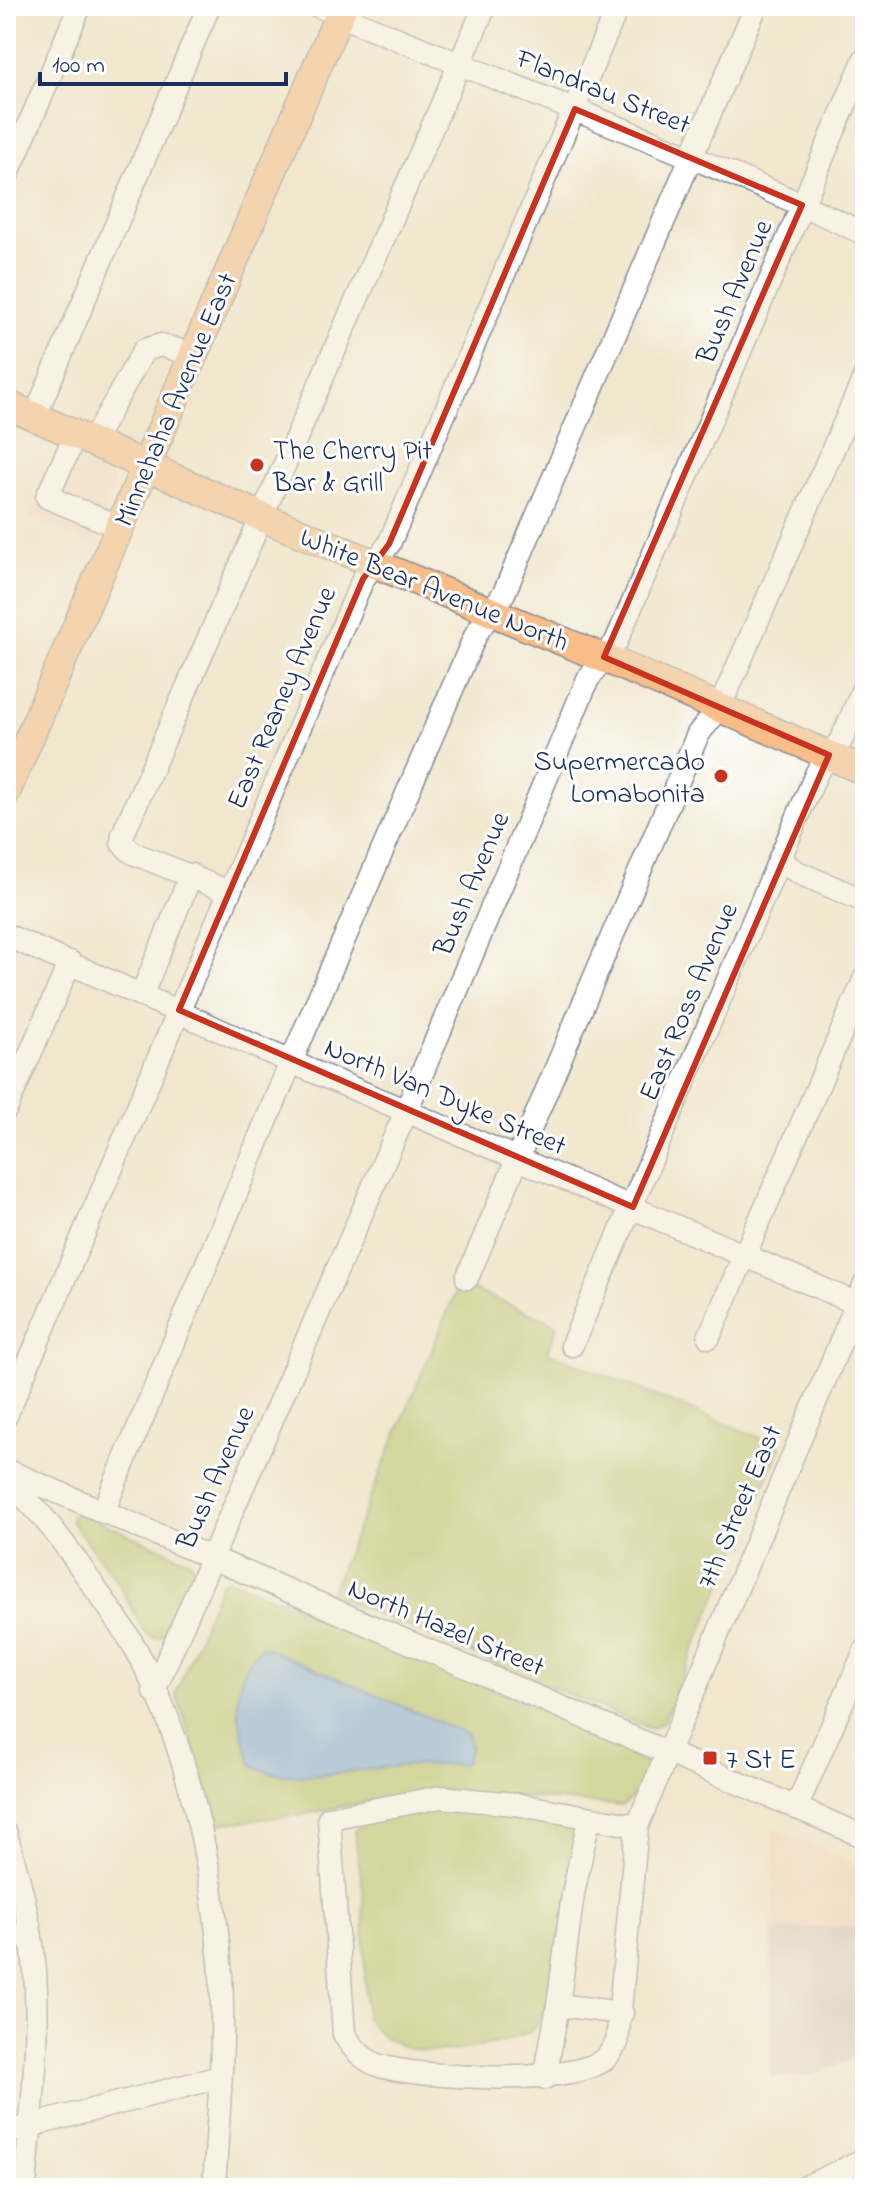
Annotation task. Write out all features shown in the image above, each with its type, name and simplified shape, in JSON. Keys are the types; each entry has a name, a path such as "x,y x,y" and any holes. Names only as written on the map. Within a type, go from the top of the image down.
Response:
{"main road":[{"name":"Minnehaha Avenue East","path":"6,792 194,355 333,9"},
{"name":"White Bear Avenue North","path":"6,404 264,518 495,612 865,771"}],"street":[{"path":"6,178 80,6"},
{"path":"35,416 209,6"},
{"path":"229,892 133,853 122,843 123,834 250,538 264,518 485,6"},
{"name":"East Reaney Avenue","path":"6,1416 363,579 389,544 618,6"},
{"path":"103,1512 291,1062 476,634 495,612 756,6"},
{"name":"Flandrau Street","path":"333,9 460,66 575,109 865,234"},
{"name":"Bush Avenue","path":"154,1691 407,1109 588,679 616,642 865,58"},
{"path":"119,527 47,497 144,350 161,345 194,355"},
{"path":"467,1278 698,734 719,709 865,376"},
{"name":"East Ross Avenue","path":"572,1345 817,772 842,739 865,684"},
{"path":"779,860 799,873 865,901"},
{"path":"142,994 191,875"},
{"name":"North Van Dyke Street","path":"6,935 291,1062 519,1156 745,1255 862,1298"},
{"path":"6,1109 70,962"},
{"path":"709,1337 865,978"},
{"name":"7th Street East","path":"545,2078 605,2059 617,2043 637,1826 862,1298"},
{"name":"North Hazel Street","path":"6,1470 865,1837"},
{"path":"6,1479 57,1532 116,1617 154,1691 191,1797 208,1870 221,1977 214,2188"},
{"path":"796,1808 865,1651"},
{"path":"589,1819 573,1894 545,2078 460,2077 380,2066 355,2052 344,2034 329,1818 441,1797 515,1804 637,1826"},
{"path":"6,1834 30,1933 36,1988 25,2188"},
{"path":"6,1939 30,1933"},
{"path":"558,2005 622,2013"},
{"path":"6,2132 220,2077"},
{"path":"804,2188 865,2159"}],"highlighted area":[{"path":"575,109 802,205 604,657 829,755 633,1207 179,1010 363,579 389,544"}],"shaded area":[{"path":"56,454 113,478 115,486 91,543 30,517"},
{"path":"773,1828 865,1868 865,1925 772,1930"},
{"path":"865,1925 865,2055 804,2077 770,2076 772,1930"}],"green space":[{"path":"459,1284 558,1325 547,1352 781,1446 663,1722 651,1729 330,1594"},
{"path":"77,1512 190,1561 195,1570 169,1634 153,1638 143,1630 118,1582 71,1521 72,1515"},
{"path":"228,1579 572,1722 646,1764 642,1782 622,1806 432,1789 305,1814 219,1824 176,1693 221,1582"},
{"path":"442,1806 550,1819 581,1830 548,2003 537,2024 509,2040 453,2051 405,2047 378,2032 366,2019 363,1889 354,1831 367,1819"}],"water":[{"path":"262,1646 467,1734 471,1746 465,1764 389,1767 301,1776 268,1772 252,1765 239,1718 239,1687 250,1659"}],"place":[{"name":"The Cherry Pit Bar & Grill","path":"257,465"},
{"name":"Supermercado Lomabonita","path":"721,776"},
{"name":"7 St E","path":"710,1758"}]}
